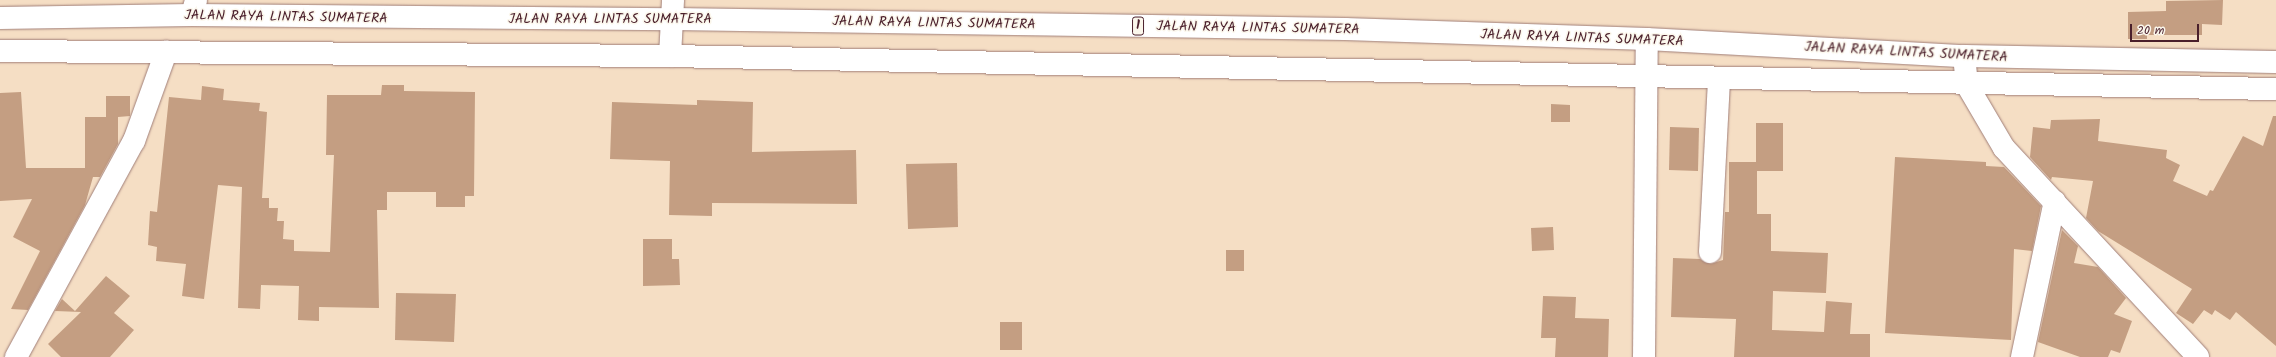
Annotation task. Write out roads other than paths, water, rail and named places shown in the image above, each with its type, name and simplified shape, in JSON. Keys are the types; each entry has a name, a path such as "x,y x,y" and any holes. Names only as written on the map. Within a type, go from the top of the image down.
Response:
{"main road":[{"name":"JALAN RAYA LINTAS SUMATERA","path":"0,18 194,8 672,10 1647,39 1964,56 2276,62"},
{"path":"670,56 672,10"},
{"path":"1644,357 1647,39"},
{"name":"JALAN RAYA LINTAS SUMATERA","path":"0,51 670,56 1967,85 2276,89"},
{"path":"16,357 134,141 166,52"},
{"path":"1964,56 1967,85 2004,148 2055,201 2198,357"},
{"path":"1710,252 1719,79"},
{"path":"2022,357 2055,201"}]}
